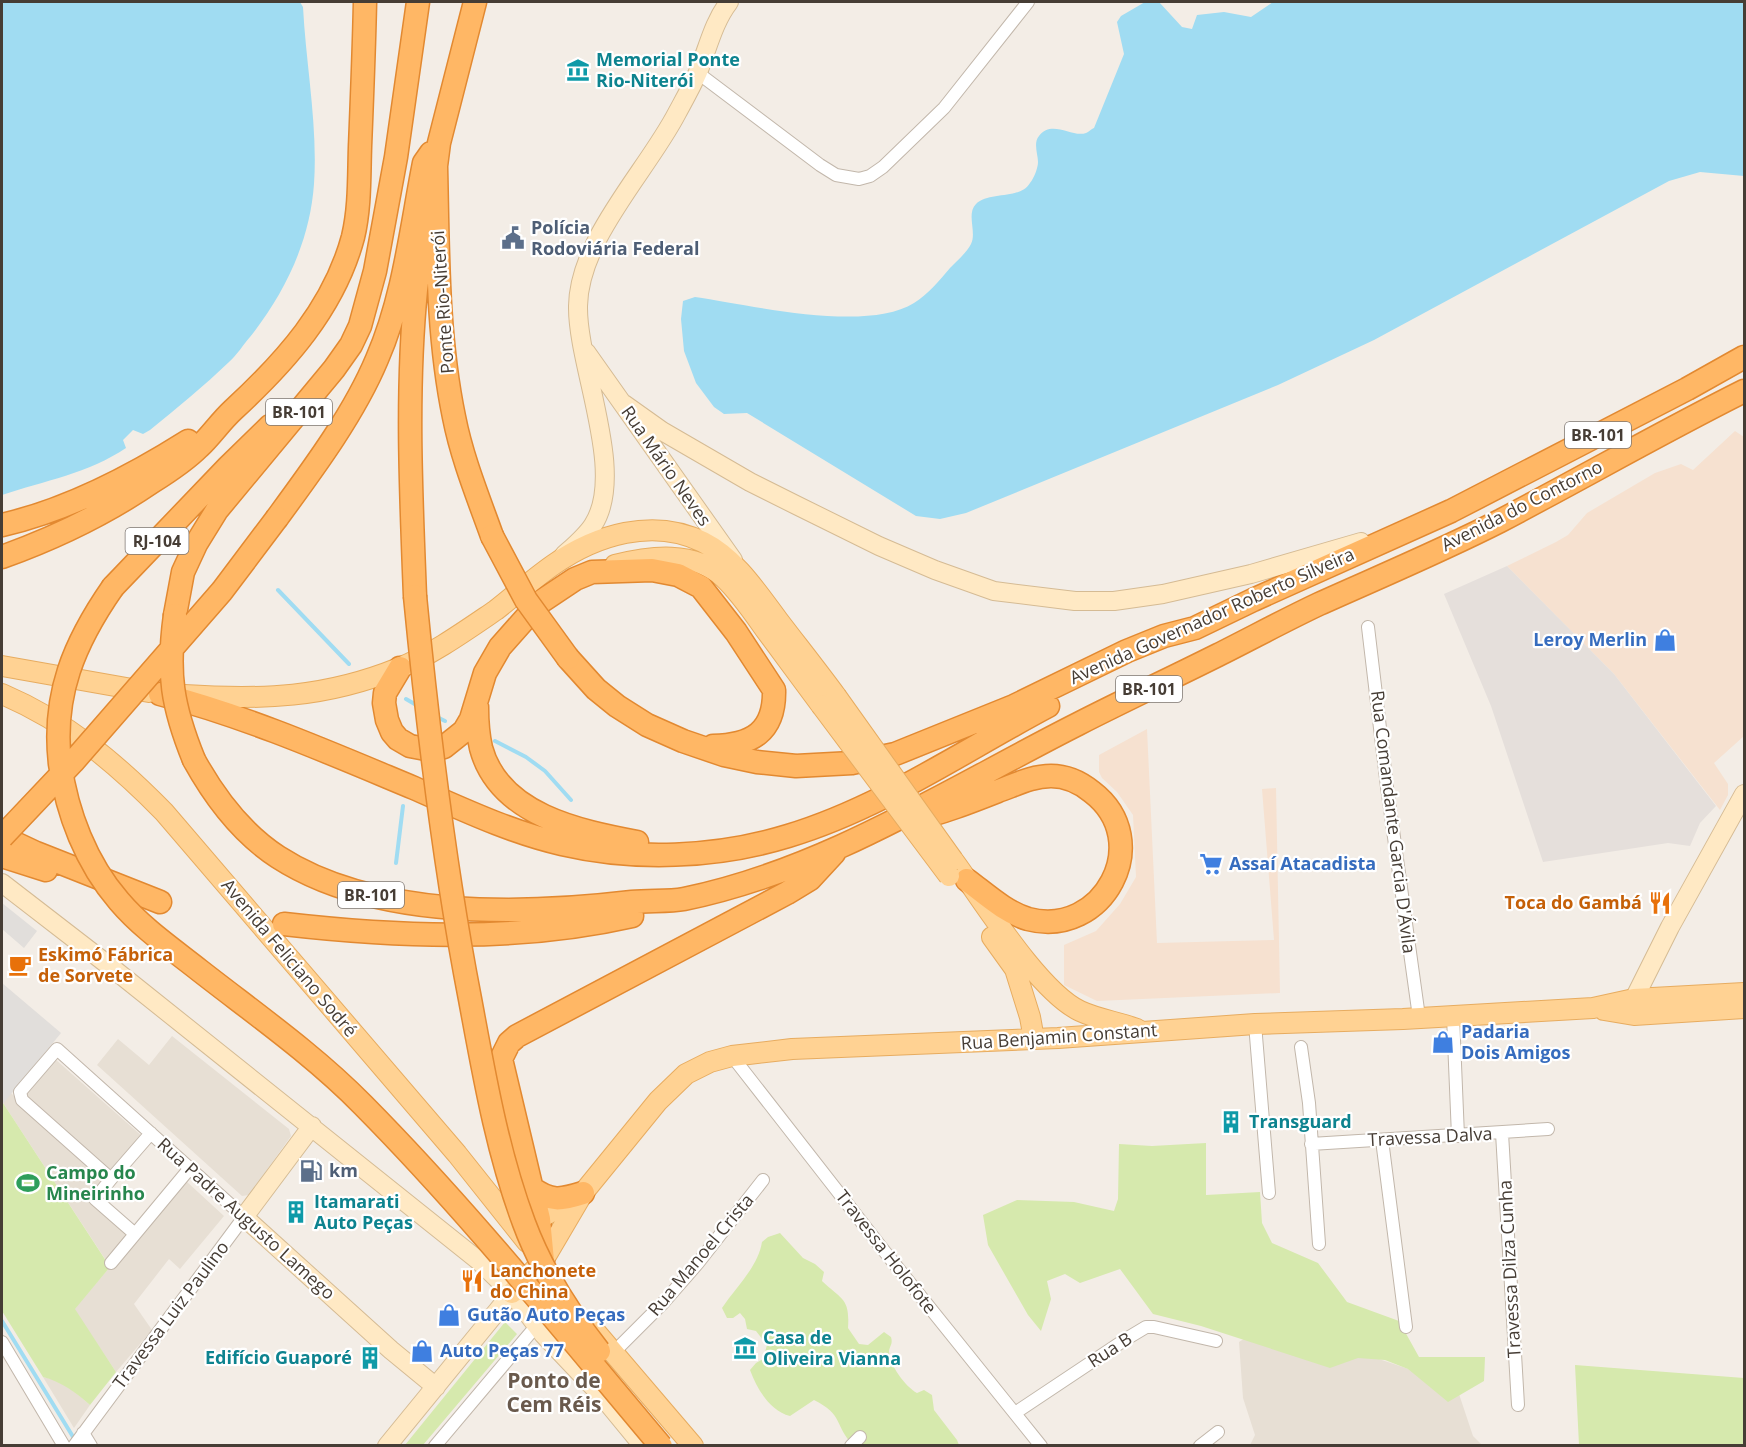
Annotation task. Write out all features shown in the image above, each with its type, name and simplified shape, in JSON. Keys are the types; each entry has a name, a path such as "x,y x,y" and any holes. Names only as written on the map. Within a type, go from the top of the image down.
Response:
{"highway":[{"path":"2,557 74,528 132,495 173,468 199,448 227,416 267,378 311,326 343,270 353,235 358,201 365,2"},
{"name":"BR-101","path":"366,306 375,271 396,157 418,2"},
{"name":"Ponte Rio-Niterói","path":"475,2 439,142 436,166 440,314 454,418 464,457 492,536 526,600 568,658 596,689 646,725 724,755 757,762 796,766 852,763"},
{"path":"2,856 101,887 160,902 36,853 2,837 73,762 222,591 321,457 377,359 394,312 406,263 424,163 439,142"},
{"path":"436,166 416,289 412,361 411,476 415,596 428,729 455,922 492,1113 524,1224 570,1312 677,1446"},
{"name":"RJ-104","path":"366,306 313,382 113,587 82,636 61,696 58,727 64,790 74,822 91,860 117,899 146,928 312,1060 360,1102 420,1164 661,1446"},
{"name":"Avenida Governador Roberto Silveira","path":"366,306 351,345 217,510 196,544 183,572 175,615 170,669 179,720 194,760 209,787 229,814 248,833 278,856 318,878 372,895 423,904 546,910 680,900 768,875 837,849 1036,745 1314,606 1362,585"},
{"name":"Avenida do Contorno","path":"1451,512 1744,357"},
{"name":"Avenida do Contorno","path":"1362,585 1497,522 1744,391"},
{"path":"2,525 27,519 77,501 168,454 227,416"},
{"name":"Avenida Governador Roberto Silveira","path":"852,763 895,754 1014,706 1127,651 1164,636 1195,628 1451,512"},
{"path":"400,668 385,693 387,720 392,732 398,739 410,746 431,750 444,747 464,730 471,719 485,674 500,647 539,603 557,589 592,572 651,570 678,575 701,587 736,632 774,690 770,719 759,733 746,742 711,746 683,741"},
{"path":"160,694 208,706 260,724 530,836 596,850 652,855 687,853 755,846 834,820 1195,628"},
{"path":"477,703 477,727 482,750 493,773 509,794 532,810 585,831 687,853"},
{"path":"881,827 935,815 1030,779 1051,776 1066,778 1083,785 1111,810 1119,827 1122,845 1120,866 1111,886 1095,904 1074,917 1051,921 1029,919 1005,908 956,872"},
{"path":"543,1261 539,1219 501,1059 509,1043 517,1036 787,893 810,879 837,849"},
{"path":"284,924 372,933 494,933 622,919 649,913 680,900"},
{"path":"532,1188 542,1196 552,1198 565,1198 583,1193"}],"main road":[{"path":"2,666 160,694 248,698 292,696 337,689 400,668 438,649 496,609 554,564 592,544 617,534 641,530 666,531 689,536 724,556 750,584 828,701 956,872 1043,980 1069,1005 1093,1016 1145,1031"},
{"path":"592,572 647,557 670,557 705,566 722,576 828,701"},
{"name":"Avenida Feliciano Sodré","path":"2,694 47,716 91,745 133,779 200,853 457,1154 628,1372 693,1446"},
{"path":"956,872 1015,969 1030,1017 1034,1039"},
{"name":"Rua Benjamin Constant","path":"1634,1007 1744,993"},
{"path":"1058,1038 1071,1029 1073,1024 1069,1005"},
{"name":"Rua Benjamin Constant","path":"512,1293 543,1261 583,1193 658,1101 674,1085 697,1068 732,1056 792,1049 1058,1038 1255,1024 1593,1008 1744,1008"},
{"name":"Rua Benjamin Constant","path":"511,1220 527,1223 539,1219 583,1193"},
{"path":"601,1395 596,1376 601,1366 612,1362 628,1372"}],"street":[{"name":"Rua Mário Neves","path":"554,564 593,525 603,497 605,475 602,448 579,334 580,283 605,226 676,116 698,73 706,46 721,13 729,2"},
{"path":"698,73 820,165 836,175 859,179 870,176 883,167 944,108 1029,2"},
{"name":"Rua Mário Neves","path":"583,348 750,584"},
{"name":"Avenida Governador Roberto Silveira","path":"624,404 662,431 750,482 879,546 935,570 994,591 1015,594 1075,601 1114,601 1163,594 1251,574 1326,553 1451,512"},
{"name":"Rua Comandante Garcia D'Ávila","path":"1368,627 1387,787 1419,1017"},
{"path":"1634,1007 1670,927 1744,794"},
{"path":"2,883 312,1126 479,1261 512,1293 537,1325 601,1395 643,1446"},
{"path":"1453,1016 1458,1136"},
{"path":"1255,1024 1269,1193"},
{"path":"1301,1047 1309,1103 1320,1244"},
{"name":"Rua Padre Augusto Lamego","path":"111,1179 22,1100 20,1092 57,1049 391,1350 436,1387"},
{"name":"Travessa Holofote","path":"732,1056 881,1247 1041,1446"},
{"name":"Travessa Luiz Paulino","path":"74,1446 312,1126"},
{"name":"Travessa Dalva","path":"1311,1144 1502,1134 1548,1129"},
{"path":"135,1234 94,1198 151,1132"},
{"name":"Travessa Dilza Cunha","path":"1502,1134 1518,1405"},
{"path":"1382,1140 1406,1327"},
{"path":"111,1263 190,1168"},
{"name":"Rua Manoel Crista","path":"613,1353 664,1302 764,1180"},
{"path":"387,1446 512,1293"},
{"path":"435,1446 537,1325"},
{"name":"Rua B","path":"1015,1413 1146,1327 1216,1341"},
{"path":"2,1342 64,1446"},
{"path":"83,1432 91,1446"},
{"path":"1200,1446 1218,1432"}],"shaded area":[{"name":"Leroy Merlin","path":"1735,431 1744,437 1744,736 1714,763 1728,784 1728,795 1720,810 1614,674 1507,566 1568,535 1587,513 1655,473 1681,464 1693,470"},
{"path":"1507,566 1614,674 1716,806 1700,823 1690,846 1668,843 1543,862 1491,706 1444,594"},
{"name":"Assaí Atacadista","path":"1147,729 1157,943 1274,940 1262,789 1276,788 1280,993 1097,1001 1064,985 1064,945 1096,931 1120,904 1136,877 1133,815 1117,792 1102,778 1099,772 1099,755"},
{"path":"2,903 37,931 24,948 2,929"},
{"path":"2,983 61,1033 2,1105"},
{"path":"172,1036 289,1129 291,1136 249,1195 242,1196 97,1065 118,1039 149,1065"},
{"path":"55,1059 143,1137 90,1199 129,1235 107,1262 3,1103 11,1093 15,1097"},
{"path":"186,1181 224,1216 180,1269 169,1259 134,1304 152,1330 116,1372 74,1309 110,1267 113,1269"},
{"path":"1281,1326 1456,1385 1473,1436 1482,1445 1250,1445 1255,1435 1243,1398 1239,1342 1262,1327"},
{"path":"43,1377 56,1380 74,1391 90,1405 74,1428"}],"green space":[{"name":"Campo do Mineirinho","path":"3,1103 110,1267 75,1309 116,1372 90,1405 68,1388 43,1377 2,1311"},
{"path":"1206,1143 1206,1195 1260,1192 1262,1223 1272,1243 1318,1263 1347,1302 1399,1321 1419,1357 1485,1357 1484,1381 1448,1402 1408,1369 1385,1360 1358,1358 1330,1368 1201,1326 1153,1314 1120,1269 1080,1283 1065,1274 1047,1281 1051,1299 1041,1331 1028,1315 988,1245 983,1215 1017,1200 1074,1202 1114,1211 1118,1199 1119,1144 1152,1146"},
{"path":"780,1233 803,1258 824,1272 822,1281 840,1296 846,1305 848,1328 859,1344 868,1345 884,1332 891,1337 892,1343 889,1351 895,1369 903,1381 917,1393 924,1390 932,1395 934,1410 959,1445 853,1445 835,1416 824,1405 814,1400 790,1416 770,1404 756,1384 750,1370 763,1359 767,1345 756,1331 747,1329 745,1319 740,1313 733,1318 727,1318 722,1308 756,1260 762,1242"},
{"path":"505,1322 517,1334 423,1445 405,1445"},
{"path":"1575,1365 1744,1378 1744,1445 1579,1445"}],"water":[{"path":"2,2 300,2 303,7 315,162 312,205 294,265 263,320 232,359 150,430 143,434 133,430 123,440 126,448 112,457 66,476 2,495"},
{"path":"1145,2 1159,2 1182,27 1192,29 1197,15 1224,12 1251,17 1273,2 1744,2 1744,176 1700,172 1669,181 1374,340 1278,385 966,513 940,519 916,516 747,413 724,414 714,407 696,383 684,351 681,319 683,301 695,297 776,310 838,316 867,316 893,312 914,303 934,287 969,247 973,239 972,213 976,204 989,198 1019,192 1030,183 1038,162 1037,139 1044,131 1056,129 1080,134 1087,133 1094,128 1124,54 1117,22 1121,16"}],"waterway":[{"path":"278,590 349,664"},
{"path":"406,699 418,706"},
{"path":"435,716 445,721"},
{"path":"495,741 526,757 545,771 571,800"},
{"path":"396,863 403,806"},
{"path":"2,1321 75,1440"}],"place":[{"name":"Memorial Ponte Rio-Niterói","path":"578,70"},
{"name":"Polícia Rodoviária Federal","path":"513,238"},
{"name":"Leroy Merlin","path":"1665,640"},
{"name":"Assaí Atacadista","path":"1211,864"},
{"name":"Toca do Gambá","path":"1660,903"},
{"name":"Eskimó Fábrica de Sorvete","path":"20,965"},
{"name":"Padaria Dois Amigos","path":"1443,1042"},
{"name":"Transguard","path":"1231,1122"},
{"name":"km","path":"311,1171"},
{"name":"Campo do Mineirinho","path":"28,1183"},
{"name":"Itamarati Auto Peças","path":"296,1212"},
{"name":"Lanchonete do China","path":"472,1281"},
{"name":"Gutão Auto Peças","path":"449,1315"},
{"name":"Casa de Oliveira Vianna","path":"745,1348"},
{"name":"Auto Peças 77","path":"422,1351"},
{"name":"Edifício Guaporé","path":"370,1358"}],"district":[{"name":"Ponto de Cem Réis","path":"554,1393"}]}
